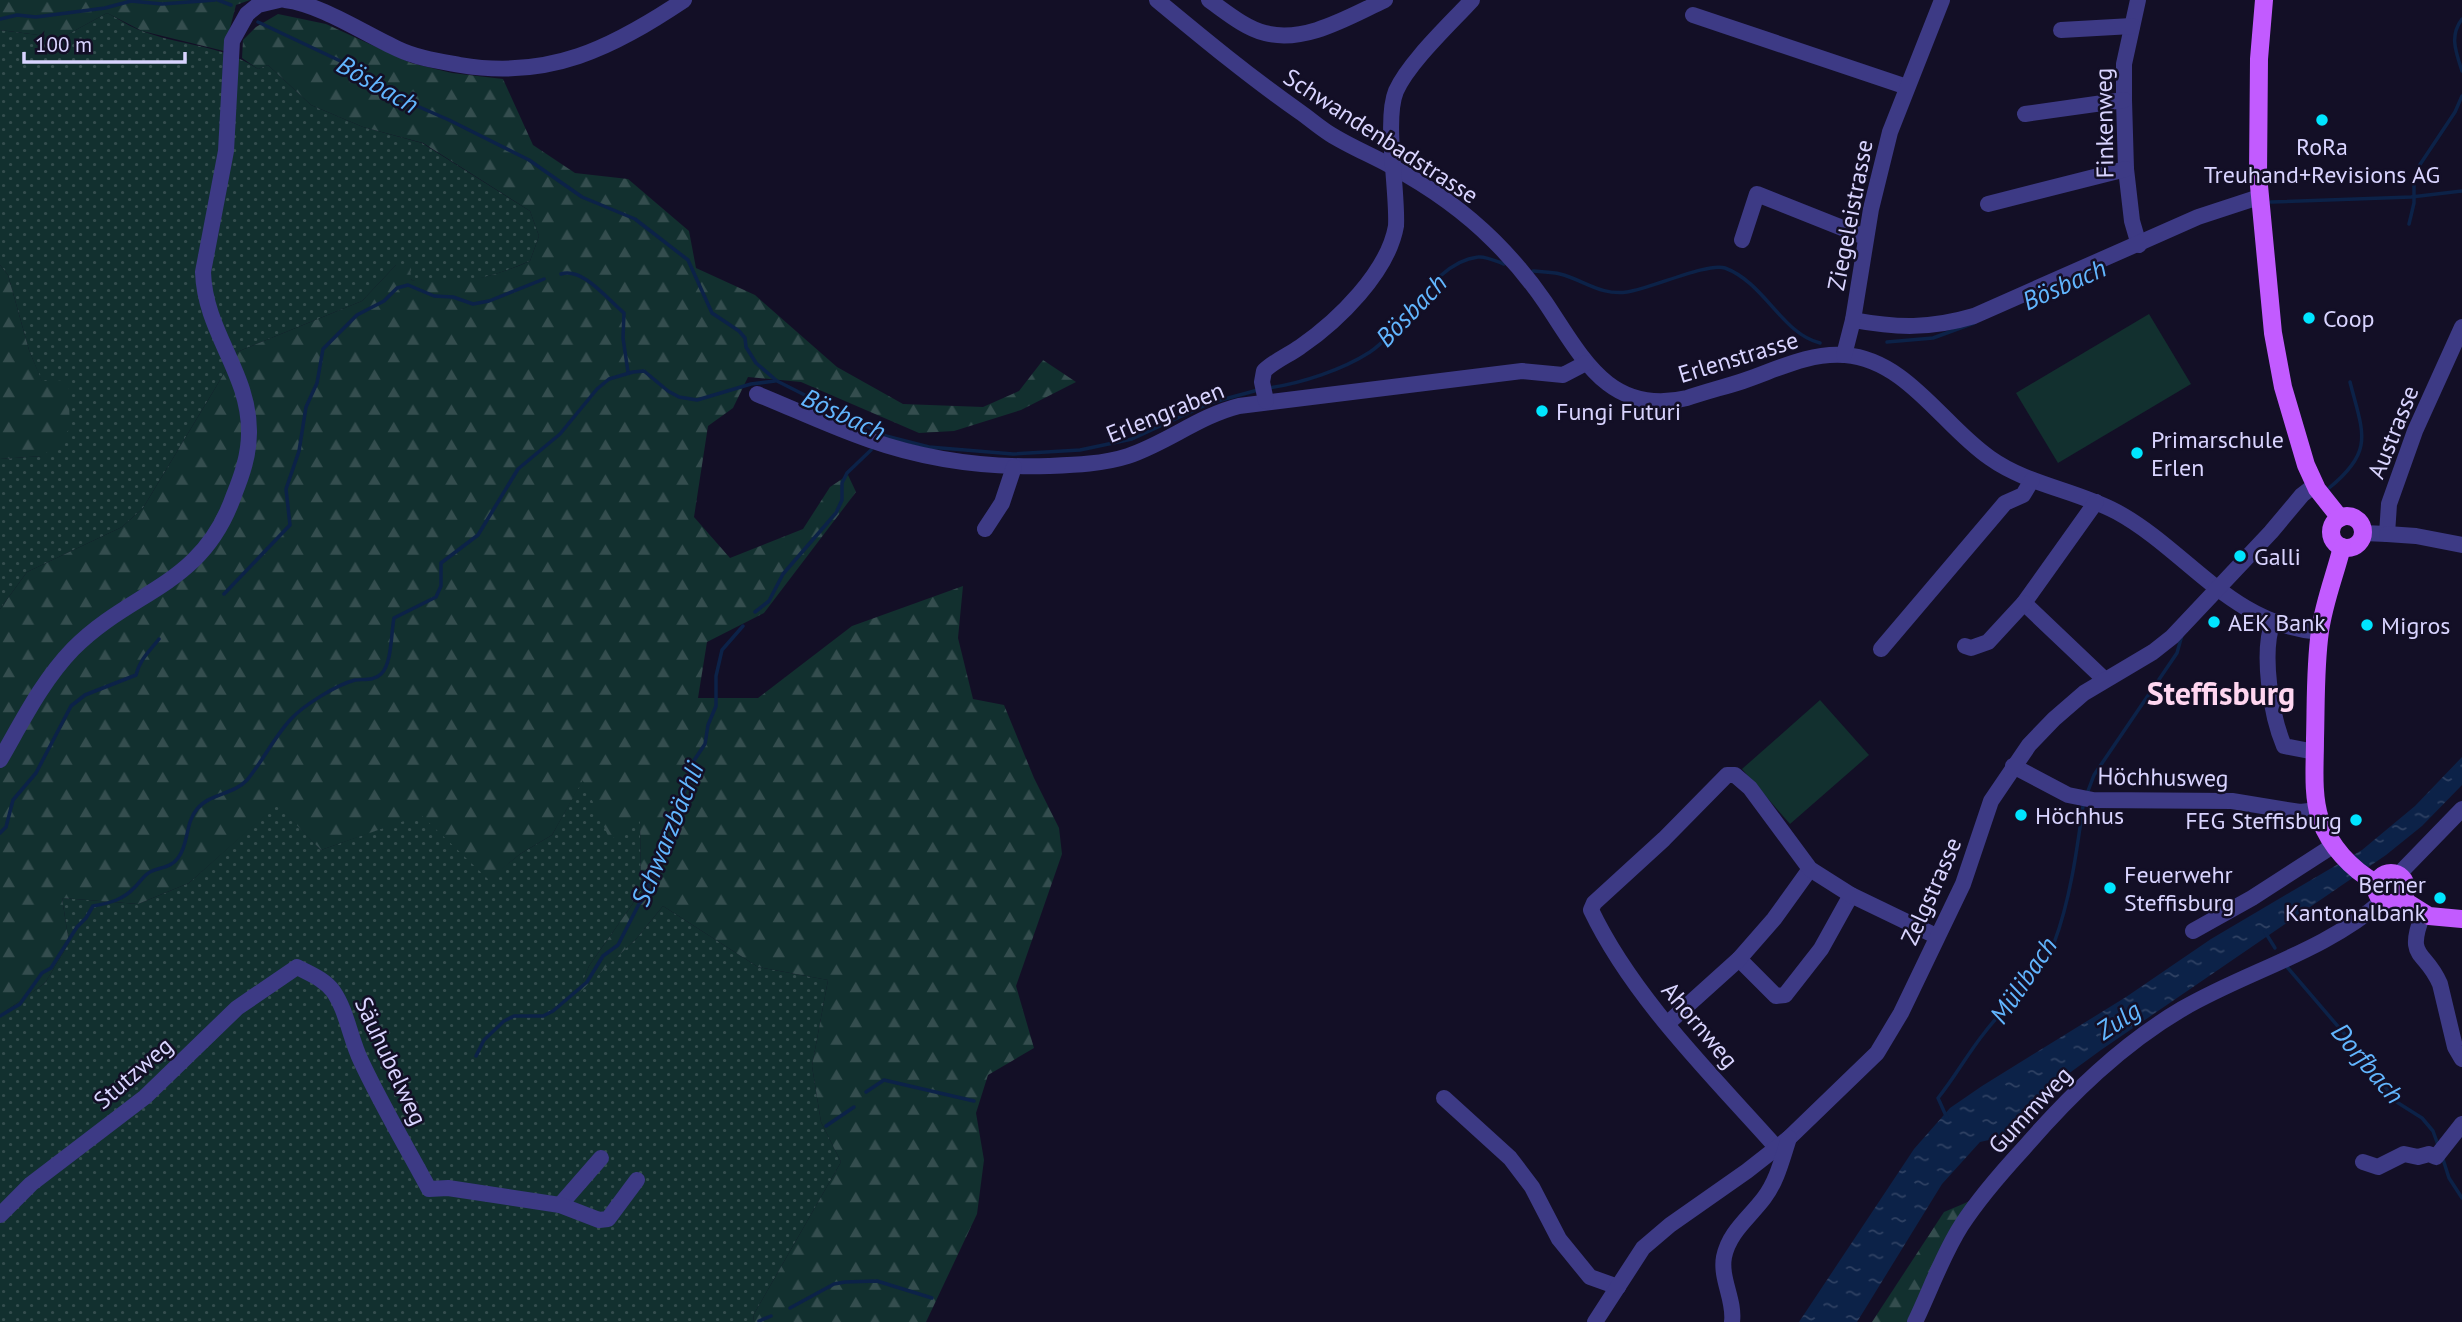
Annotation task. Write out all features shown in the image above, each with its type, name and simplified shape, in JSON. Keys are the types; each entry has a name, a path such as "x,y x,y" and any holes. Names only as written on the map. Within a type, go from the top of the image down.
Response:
{"main road":[{"path":"2264,0 2259,59 2259,197 2273,333 2283,387 2300,445 2315,485 2340,518"},
{"path":"2348,516 2356,518 2362,524 2364,533 2356,546 2342,547 2334,542 2331,533 2333,524 2348,516"},
{"path":"2342,547 2328,591 2320,632 2315,752 2318,810 2337,848 2369,879 2376,895 2382,901 2394,903 2402,899 2406,892 2406,884 2398,875 2387,873 2369,879"},
{"path":"2402,899 2423,914 2442,919 2462,919"}],"street":[{"path":"0,760 37,696 75,648 101,626 181,573 213,540 228,513 248,453 249,419 238,376 208,312 203,272 226,151 232,40 247,14 258,5 279,0"},
{"path":"285,0 312,7 420,57 466,66 522,68 572,60 607,47 684,0"},
{"name":"Schwandenbadstrasse","path":"1157,0 1253,79 1330,134 1394,167 1464,214 1495,242 1534,287 1586,363"},
{"path":"1209,0 1244,23 1275,35 1315,30 1385,0"},
{"path":"1472,0 1413,66 1396,92 1392,112 1396,226 1384,261 1337,317 1300,347 1268,367 1263,375 1264,392 1522,371 1563,375 1586,363"},
{"name":"Ziegeleistrasse","path":"1844,355 1853,320 1865,237 1891,128 1942,0"},
{"name":"Finkenweg","path":"2138,0 2124,64 2124,100 2126,169 2132,221 2139,245"},
{"path":"1693,15 1907,87"},
{"path":"2061,30 2132,26"},
{"path":"2025,114 2124,100"},
{"path":"1988,204 2126,169"},
{"path":"1742,240 1756,194 1865,237"},
{"path":"1853,320 1903,328 1950,323 1974,316 2198,217 2259,197"},
{"name":"Austrasse","path":"2387,534 2389,504 2402,467 2462,327"},
{"name":"Erlenstrasse","path":"1586,363 1614,389 1636,398 1668,401 1698,395 1808,359 1844,355 1867,360 1896,376 1925,398 1963,437 1999,464 2032,480 2096,502 2145,531 2216,589 2273,621 2320,632"},
{"name":"Erlengraben","path":"757,394 869,440 898,449 933,458 1013,467 1111,461 1143,450 1264,392"},
{"path":"985,529 1003,503 1013,467"},
{"path":"1881,649 2005,503 2023,495 2032,480"},
{"name":"Zelgstrasse","path":"1595,1322 1643,1248 1670,1224 1748,1171 1783,1143 1877,1053 1901,1013 1963,884 1991,801 2013,766 2054,719 2104,679 2166,642 2302,495 2315,485"},
{"path":"1965,646 1971,648 1988,642 2024,603 2096,502"},
{"path":"2364,533 2416,536 2462,545"},
{"path":"2024,603 2104,679"},
{"path":"2273,621 2267,634 2276,728 2284,746 2315,752"},
{"name":"Höchhusweg","path":"2013,766 2068,795 2093,800 2232,801 2300,812 2318,810"},
{"name":"Ahornweg","path":"1783,1143 1668,1023 1636,983 1591,910 1594,903 1664,839 1727,775 1735,775 1749,788 1810,869"},
{"path":"2398,875 2462,808"},
{"path":"2193,930 2337,848"},
{"path":"1668,1023 1739,960 1774,919 1810,869 1851,895 1936,936"},
{"path":"1739,960 1776,996 1784,995 1821,949 1851,895"},
{"name":"Gummweg","path":"1915,1322 1959,1229 1986,1190 2059,1108 2108,1063 2183,1008 2346,929 2382,901"},
{"path":"2423,914 2416,932 2415,947 2436,974 2455,1047 2462,1059"},
{"name":"Säuhubelweg","path":"297,967 317,977 336,996 373,1088 429,1188 448,1188 560,1205"},
{"name":"Stutzweg","path":"0,1215 31,1184 145,1097 237,1008 297,967"},
{"path":"1444,1098 1510,1158 1532,1187 1559,1239 1590,1277 1618,1287"},
{"path":"2363,1162 2378,1167 2404,1154 2418,1157 2429,1154 2436,1157 2462,1124"},
{"path":"1732,1322 1733,1312 1723,1267 1727,1248 1734,1233 1765,1198 1777,1176 1783,1143"},
{"path":"601,1158 560,1205 598,1220 608,1219 637,1180"}],"green space":[{"path":"0,0 250,0 236,5 224,51 142,31 107,13 61,38 0,30"},
{"path":"107,13 142,31 216,50 258,69 268,65 311,105 363,127 422,143 530,211 539,236 530,261 472,280 425,283 410,279 396,265 362,301 237,352 143,508 122,527 27,572 0,609 0,459 42,456 42,382 29,350 8,275 0,265 0,30 61,38"},
{"path":"278,14 326,24 411,63 452,73 503,79 533,145 575,173 628,179 689,231 696,268 755,295 837,367 903,404 983,407 1019,391 1043,360 1076,382 1021,410 954,431 919,433 801,382 748,377 733,408 708,426 694,517 730,558 803,529 830,487 848,475 856,492 764,613 707,642 698,698 758,698 852,626 963,586 958,638 973,699 1004,705 1034,778 1059,828 1062,854 1016,986 1034,1048 988,1075 976,1113 984,1160 977,1214 926,1322 753,1322 754,1314 841,1162 821,1122 812,1066 828,980 758,967 663,906 636,939 578,994 589,966 641,892 640,821 610,840 583,780 552,835 520,854 489,880 421,815 321,850 277,805 189,883 138,904 62,898 69,943 45,983 0,1015 0,609 27,572 122,527 143,508 237,352 362,301 396,265 410,263 411,280 442,282 486,277 530,261 539,236 530,211 423,143 363,127 311,105 268,65 258,69 242,58 243,40 256,27"},
{"path":"0,265 8,275 29,350 42,381 68,380 70,428 57,445 42,456 0,459"},
{"path":"2149,314 2191,384 2058,463 2016,393"},
{"path":"1820,700 1869,755 1790,824 1742,769"},
{"path":"583,779 640,821 641,892 589,966 579,992 636,939 663,906 758,967 828,980 812,1066 821,1122 841,1162 754,1314 753,1322 0,1322 0,1015 45,983 69,943 62,898 138,904 189,883 277,804 321,850 421,814 489,879 520,854 552,835"},
{"path":"1970,1201 1910,1322 1872,1322 1944,1212"}],"water":[{"name":"Zulg","path":"2462,757 2462,785 2422,826 2386,855 2064,1077 2002,1137 1980,1142 1942,1184 1857,1322 1799,1322 1914,1149 1950,1108 2126,997 2211,939 2362,850 2415,806"}],"waterway":[{"name":"Bösbach","path":"0,19 17,15 36,17 105,8 131,1 162,4 215,0"},
{"name":"Bösbach","path":"218,0 231,5"},
{"name":"Mülibach","path":"2462,19 2455,38 2462,71"},
{"name":"Bösbach","path":"258,22 353,67 376,88 449,120 529,160 582,197 635,219 688,260 712,313 739,331 756,363 777,381 886,436 929,447 1013,454 1080,450 1132,439 1210,403 1258,390"},
{"name":"Mülibach","path":"2409,224 2417,169 2455,112 2462,96"},
{"name":"Bösbach","path":"2271,202 2411,197 2462,191"},
{"name":"Bösbach","path":"1269,388 1321,375 1370,352 1396,328 1433,283 1462,262 1481,257 1504,264"},
{"name":"Bösbach","path":"1533,271 1560,274 1601,290 1618,293 1637,290 1693,272 1725,268 1751,285 1795,330 1820,343"},
{"path":"561,274 578,275 624,313 623,338 628,372"},
{"path":"224,594 290,525 286,489 299,451 306,407 317,383 323,349 357,315 384,301 397,288 408,285 434,296 453,297 473,304 489,301 544,279"},
{"name":"Bösbach","path":"1887,342 1933,338 1974,323"},
{"path":"0,1016 20,1004 42,973 51,968 93,906 121,898 148,873 169,866 175,861 184,846 197,809 208,800 235,789 247,780 291,719 339,686 355,680 372,679 381,674 389,656 394,618 436,597 441,586 441,563 478,535 518,469 560,434 597,389 609,379 644,371 668,391 679,397 697,400 751,384 775,381"},
{"name":"Mülibach","path":"2329,488 2354,463 2362,440 2359,415 2350,382"},
{"name":"Schwarzbächli","path":"755,612 769,601 783,574 836,513 842,500 842,483 847,473 871,450"},
{"name":"Schwarzbächli","path":"476,1056 484,1040 504,1021 514,1016 543,1016 553,1011 587,982 603,956 618,945 639,904 647,895 649,872 665,838 669,821 680,808 693,762 705,744 708,725 716,706 716,676 722,650 743,626"},
{"name":"Mülibach","path":"2088,791 2094,775 2177,653 2182,635"},
{"path":"0,833 6,827 13,800 36,773 71,706 85,695 136,675 142,660 159,639"},
{"name":"Mülibach","path":"1947,1118 1938,1098 1985,1032 2040,967 2054,943 2069,893 2083,806"},
{"name":"Dorfbach","path":"2265,932 2275,948"},
{"name":"Dorfbach","path":"2287,967 2366,1059 2395,1101 2422,1118 2433,1131 2438,1145"},
{"path":"866,1092 884,1080 974,1101"},
{"path":"826,1126 854,1107"},
{"name":"Dorfbach","path":"2442,1156 2449,1178 2462,1198"},
{"path":"790,1308 834,1284 845,1282 877,1281 932,1298"},
{"path":"759,1321 771,1316"}],"place":[{"name":"RoRa Treuhand+Revisions AG","path":"2322,120"},
{"name":"Coop","path":"2309,318"},
{"name":"Fungi Futuri","path":"1542,411"},
{"name":"Primarschule Erlen","path":"2137,453"},
{"name":"Galli","path":"2240,556"},
{"name":"AEK Bank","path":"2214,622"},
{"name":"Migros","path":"2367,625"},
{"name":"Höchhus","path":"2021,815"},
{"name":"FEG Steffisburg","path":"2356,820"},
{"name":"Feuerwehr Steffisburg","path":"2110,888"},
{"name":"Berner Kantonalbank","path":"2440,898"}],"district":[{"name":"Steffisburg","path":"2221,693"}]}
